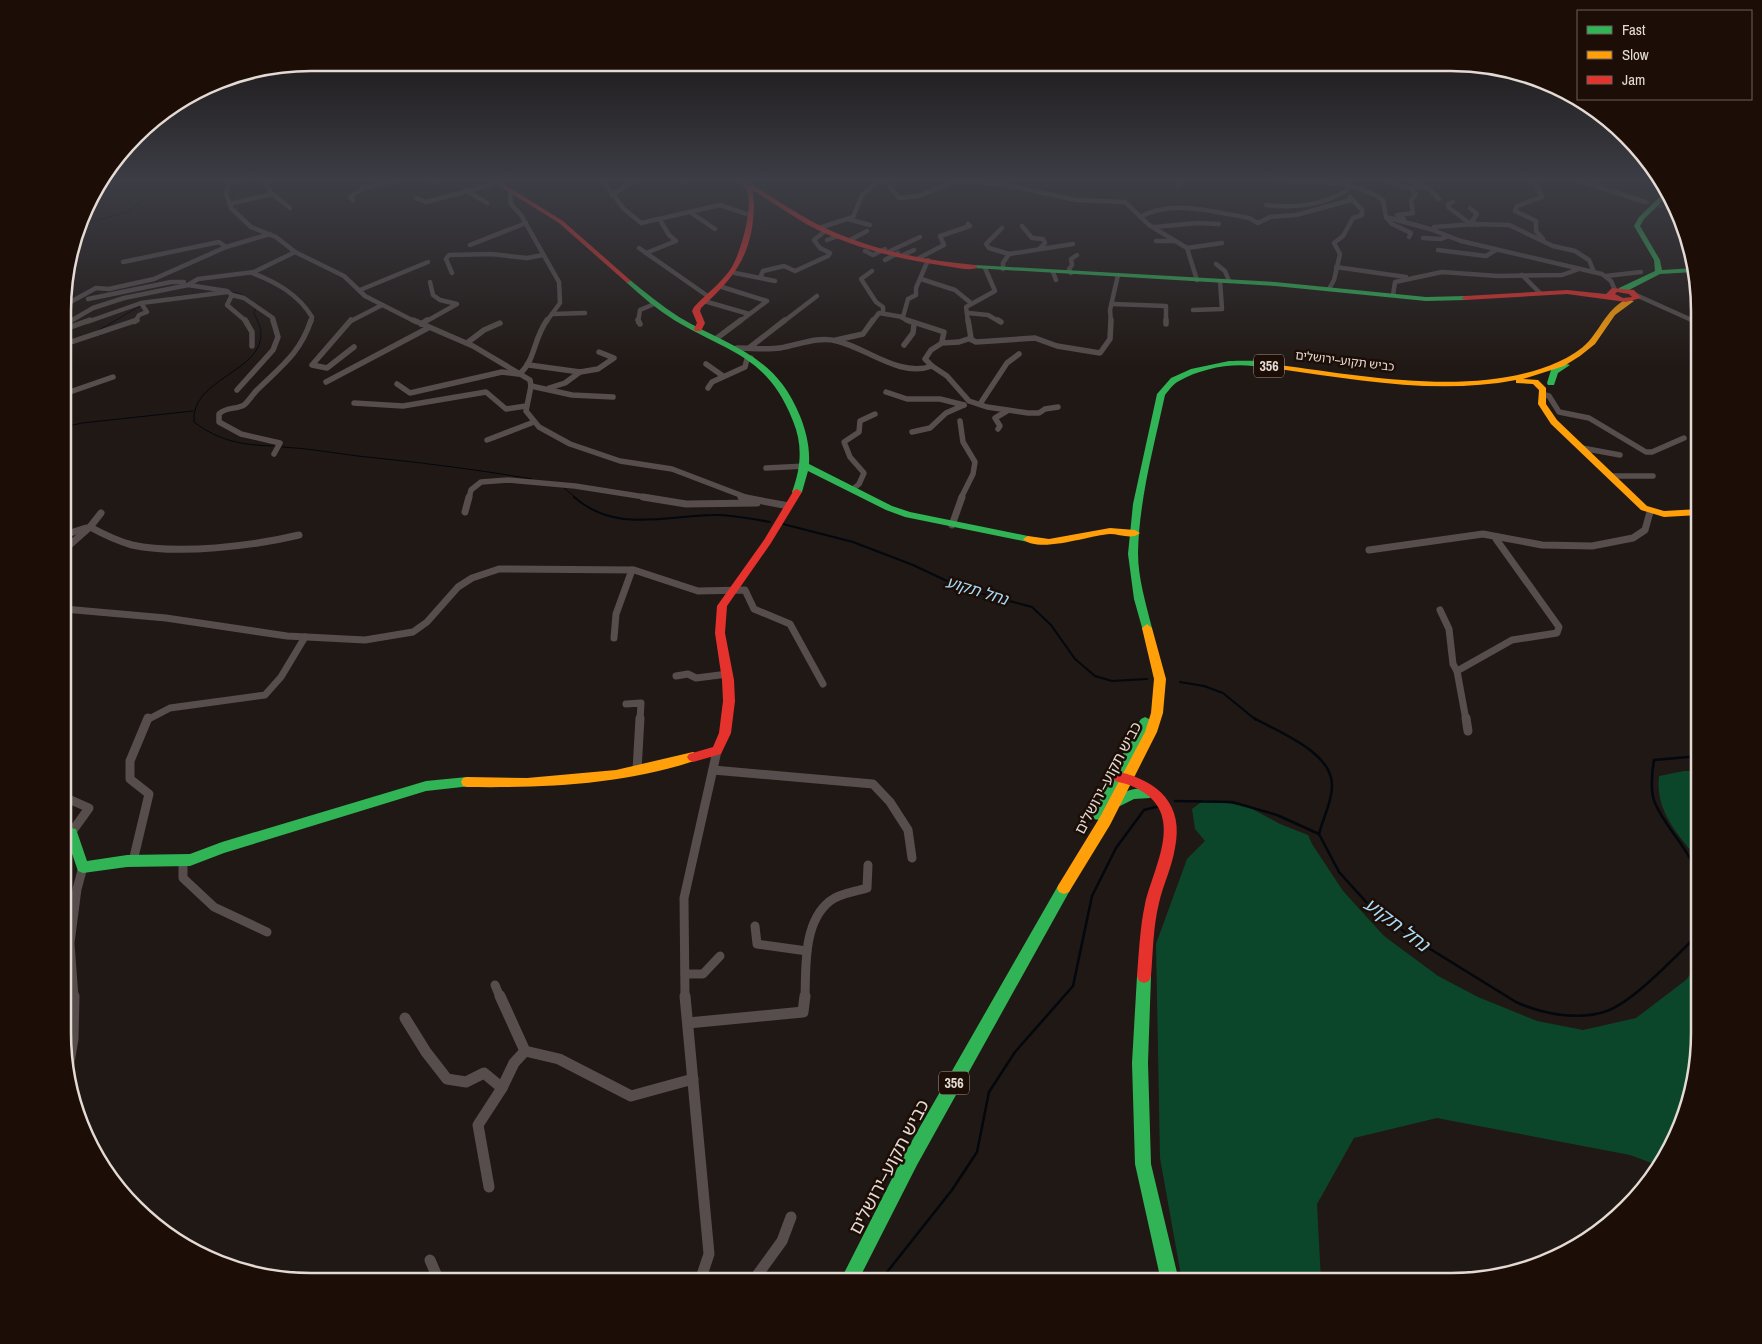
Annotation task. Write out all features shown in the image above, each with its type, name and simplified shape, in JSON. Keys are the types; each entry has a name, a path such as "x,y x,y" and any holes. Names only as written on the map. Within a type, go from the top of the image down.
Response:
{"main road":[{"path":"71,842 83,866 133,861 183,861 426,786 456,782 527,784 616,775 718,752 724,742 729,700 728,674 722,642 721,610 725,601 735,589 789,506 807,471 786,389 748,351 698,329 654,304 585,243"},
{"path":"698,329 701,323 696,311 735,272 744,255 748,243"},
{"path":"860,243 903,255 985,268 1054,276 1071,273 1225,281 1451,299 1540,293 1624,295"},
{"path":"1645,243 1660,266 1659,272 1687,270"},
{"name":"כביש תקוע–ירושלים","path":"1064,888 1114,804 1149,711 1154,677 1152,648 1135,575 1133,554 1138,504 1161,394 1174,380 1211,366 1229,363 1252,364 1381,381 1440,383 1491,381 1536,373 1578,354 1594,340 1624,295 1659,272"},
{"path":"1578,354 1577,358 1554,372 1545,389 1542,404 1550,417 1565,434 1613,476 1650,512 1691,512"},
{"path":"1536,373 1544,384 1545,389"},
{"path":"1440,383 1466,385 1526,380 1535,382 1545,389"},
{"path":"807,471 828,477 902,512 952,525 1049,542 1110,531 1135,533"},
{"path":"1124,779 1162,802"},
{"path":"1124,779 1150,789 1162,802 1169,815 1172,832 1151,905 1147,927 1140,1063 1141,1112 1146,1180 1168,1273"},
{"name":"כביש תקוע–ירושלים","path":"853,1273 875,1226 911,1159 1124,779"},
{"path":"1114,804 1132,794 1146,794"}],"street":[{"path":"123,262 216,243"},
{"path":"220,243 226,247"},
{"path":"72,301 96,288 109,289 166,275 172,270 240,243"},
{"path":"282,243 295,252 344,276 365,296 428,328 467,343 530,380 531,386 526,411 534,422 570,444 620,461 672,469 761,502 789,506"},
{"path":"520,374 529,365 538,332 560,303 562,293 559,282 536,243"},
{"path":"646,253 672,243"},
{"path":"760,278 763,271 784,266 795,271 828,256 830,253 820,248 816,243"},
{"path":"903,255 914,243"},
{"path":"866,251 873,255 903,255 940,249 944,245 943,243"},
{"path":"987,243 987,246 1009,254 1073,244"},
{"path":"1038,249 1045,243"},
{"path":"1179,243 1187,248 1197,280"},
{"path":"1187,248 1222,243"},
{"path":"1329,289 1340,254 1334,243"},
{"path":"1464,243 1606,276 1641,272"},
{"path":"1548,244 1575,251 1586,258 1594,272"},
{"path":"639,248 707,299 748,314"},
{"path":"1438,250 1486,256 1491,255 1496,250"},
{"path":"71,320 97,306 209,277 252,273 295,252"},
{"path":"452,273 446,259 450,255 491,254 527,258 543,255"},
{"path":"1003,269 1003,263 1009,254"},
{"path":"903,255 921,279 956,290 967,297 971,303"},
{"path":"1071,273 1069,269 1072,265 1071,260 1077,256"},
{"path":"360,290 428,262"},
{"path":"1192,310 1222,309 1225,281 1228,274 1223,267 1216,264"},
{"path":"1336,267 1413,278"},
{"path":"970,339 966,307 987,297 994,291 985,268"},
{"path":"1393,295 1395,282 1431,276 1442,272 1562,276 1579,269"},
{"path":"872,271 861,279 876,302 883,307 883,313"},
{"path":"735,272 775,281"},
{"path":"252,273 280,284 304,306 312,317 310,326 287,363 255,389 244,405 224,409 219,414 219,422 229,430 243,436 280,443 274,454"},
{"path":"942,342 970,339 976,342 1035,338 1062,347 1100,353 1104,350 1113,325 1110,310 1113,304 1118,275"},
{"path":"1522,275 1540,293"},
{"path":"1606,276 1624,295 1647,301 1691,319"},
{"path":"901,317 905,314 908,299 916,295 916,288 921,279"},
{"path":"88,298 171,282 189,283 244,298 273,318 278,338 276,345 254,375 237,390"},
{"path":"421,324 457,304 440,300 433,295 430,282"},
{"path":"717,338 767,301 766,299 722,287"},
{"path":"71,327 141,303 230,293"},
{"path":"230,293 227,305 248,322 253,334 252,346"},
{"path":"708,388 712,382 723,376 740,371 745,367 748,351 817,296"},
{"path":"71,342 137,321 139,315 147,312 141,303"},
{"path":"640,324 638,322 640,310 654,304"},
{"path":"1113,304 1166,306 1166,324"},
{"path":"354,347 327,368 312,365 348,322 382,305"},
{"path":"552,314 584,313"},
{"path":"748,351 836,340 863,334 879,313 883,313 901,317 914,324 944,332 942,342 925,359 947,376 969,401 1006,411 1041,415 1045,409 1058,407"},
{"path":"968,313 988,315 1001,322"},
{"path":"467,343 484,330 500,323"},
{"path":"904,345 913,332 914,324"},
{"path":"326,382 428,328"},
{"path":"836,340 907,369 920,370 932,366"},
{"path":"529,365 580,372 598,369 614,358 599,352"},
{"path":"980,404 1002,369 1013,356 1019,354"},
{"path":"706,364 723,376"},
{"path":"397,384 410,393 426,391 502,372 520,374"},
{"path":"549,388 565,383 580,372"},
{"path":"71,391 113,377"},
{"path":"531,386 549,388 572,395 613,397"},
{"path":"1545,389 1558,412 1597,422 1646,452 1652,452 1684,438"},
{"path":"354,403 379,406 409,404 486,392 502,408 509,410 526,406"},
{"path":"886,392 902,400 943,399 964,406"},
{"path":"912,432 930,428 946,413 964,406 969,401"},
{"path":"998,429 1000,426 995,418 1006,411"},
{"path":"853,489 859,484 864,473 850,456 844,442 859,432 860,421 875,414"},
{"path":"952,525 963,493 973,474 975,462 963,442 960,421"},
{"path":"487,440 534,422"},
{"path":"1582,448 1620,455"},
{"path":"766,468 807,471"},
{"path":"1613,476 1653,476"},
{"path":"465,512 472,490 481,482 508,480 575,486 686,504 722,505 761,502"},
{"path":"1369,550 1483,534 1496,538 1559,547 1600,545 1633,539 1647,529 1650,512"},
{"path":"71,544 101,513"},
{"path":"71,532 90,526 104,534 140,546 221,546 286,539 299,535"},
{"path":"1457,671 1512,640 1557,633 1559,627 1496,538"},
{"path":"71,610 158,617 261,633 365,640 413,632 427,622 458,587 472,578 499,569 632,570 698,590 745,590 754,610 790,624 823,684"},
{"path":"614,638 616,614 632,570"},
{"path":"1440,610 1449,630 1453,664 1457,671 1468,731"},
{"path":"133,861 149,794 130,779 129,767 147,718 170,708 265,695 270,692 282,673 296,658 305,637"},
{"path":"676,676 688,674 696,678 728,674"},
{"path":"626,704 641,703 637,770"},
{"path":"703,1273 709,1254 688,1023 684,898 690,864 718,752"},
{"path":"713,770 873,784 890,802 908,830 912,858"},
{"path":"71,800 89,808 71,829"},
{"path":"183,861 182,878 214,907 268,932"},
{"path":"688,1023 803,1012 807,951 816,919 830,901 867,888 868,865"},
{"path":"71,935 77,889 83,866"},
{"path":"755,926 757,944 807,951"},
{"path":"685,974 703,974 720,956"},
{"path":"71,957 74,1000 72,1046"},
{"path":"495,985 525,1051"},
{"path":"405,1018 426,1052 447,1079 466,1082 484,1073 502,1088"},
{"path":"525,1051 559,1059 630,1096 693,1079"},
{"path":"489,1187 478,1126 502,1088 514,1063 525,1051"},
{"path":"758,1273 782,1241 791,1217"},
{"path":"430,1260 435,1273"}],"green space":[{"path":"1691,771 1691,850 1676,832 1664,811 1659,789 1659,776"},
{"path":"1204,800 1247,806 1280,824 1308,835 1343,891 1384,936 1438,976 1478,997 1537,1021 1583,1030 1636,1018 1686,980 1691,973 1689,1064 1683,1095 1666,1139 1652,1163 1630,1155 1437,1118 1354,1138 1317,1204 1321,1273 1181,1273 1160,1158 1156,944 1187,859 1205,841 1195,829 1192,809"}],"waterway":[{"path":"171,297 213,292"},
{"path":"232,292 241,294 252,301"},
{"path":"99,330 142,305"},
{"path":"256,307 254,313 261,331 259,345 252,356 241,366 203,395 196,407 194,422 213,434 231,441 273,446"},
{"path":"71,425 193,411"},
{"path":"282,447 445,466 532,479"},
{"path":"564,488 576,498"},
{"path":"574,497 590,508 606,515 623,519 640,520 719,515 770,522"},
{"name":"נחל תקוע","path":"783,524 853,542 913,565 964,589 1032,607 1051,625 1075,659 1095,676 1112,681 1147,679"},
{"name":"נחל תקוע","path":"1180,682 1204,686 1223,693 1256,720"},
{"name":"נחל תקוע","path":"1254,718 1302,744 1324,763 1330,774 1332,792 1319,834"},
{"name":"נחל תקוע","path":"1691,757 1654,760 1652,781 1652,793 1655,803 1691,861"},
{"path":"1175,801 1232,802 1277,815 1319,834"},
{"path":"886,1273 952,1190 977,1152 989,1092 1015,1052 1073,986 1092,896 1116,848 1144,810 1160,806"},
{"name":"נחל תקוע","path":"1319,834 1339,872 1368,904 1414,939 1516,1002 1537,1010 1572,1016 1584,1016 1607,1011 1643,988 1691,942"}],"traffic: fast":[{"path":"1622,290 1659,272 1657,260 1647,243"},
{"path":"975,267 1275,284 1426,299 1465,298"},
{"path":"1659,272 1687,270"},
{"path":"628,281 654,303 676,318 754,360 768,371 780,385 799,425 805,451 803,475 797,492"},
{"path":"1147,628 1139,599 1133,554 1138,504 1161,394 1174,380 1194,371 1229,363 1252,363 1279,367"},
{"path":"1551,383 1554,372 1566,365"},
{"path":"806,466 889,508 908,515 1028,539"},
{"path":"1099,815 1145,722"},
{"path":"71,833 83,867 127,861 190,860 222,848 426,786 467,782"},
{"path":"1114,804 1132,794 1146,794"},
{"path":"853,1273 911,1159 1064,888"},
{"path":"1144,976 1140,1063 1143,1164 1168,1273"}],"traffic: slow":[{"path":"1279,367 1422,383 1460,384 1497,381 1531,375 1574,357 1592,342 1617,308 1630,301"},
{"path":"1519,381 1535,382 1543,390"},
{"path":"1543,390 1542,404 1554,422 1644,508 1664,514 1691,512"},
{"path":"1028,539 1049,542 1110,531 1135,533"},
{"path":"1064,888 1105,821 1151,732 1157,713 1160,679 1147,628"},
{"path":"467,782 527,783 616,775 693,757"}],"traffic: jam":[{"path":"585,243 628,281"},
{"path":"698,329 701,323 696,311 698,307 733,271 740,260 746,243"},
{"path":"855,243 912,258 975,267"},
{"path":"1615,290 1631,292 1637,298 1630,300 1616,298 1610,294 1615,290"},
{"path":"1465,298 1567,292 1614,297"},
{"path":"693,757 717,751 725,733 729,701 728,680 720,633 722,606 768,541 797,492"},
{"path":"1119,777 1141,784 1151,790 1167,810 1170,823 1169,849 1150,912 1144,976"}]}
